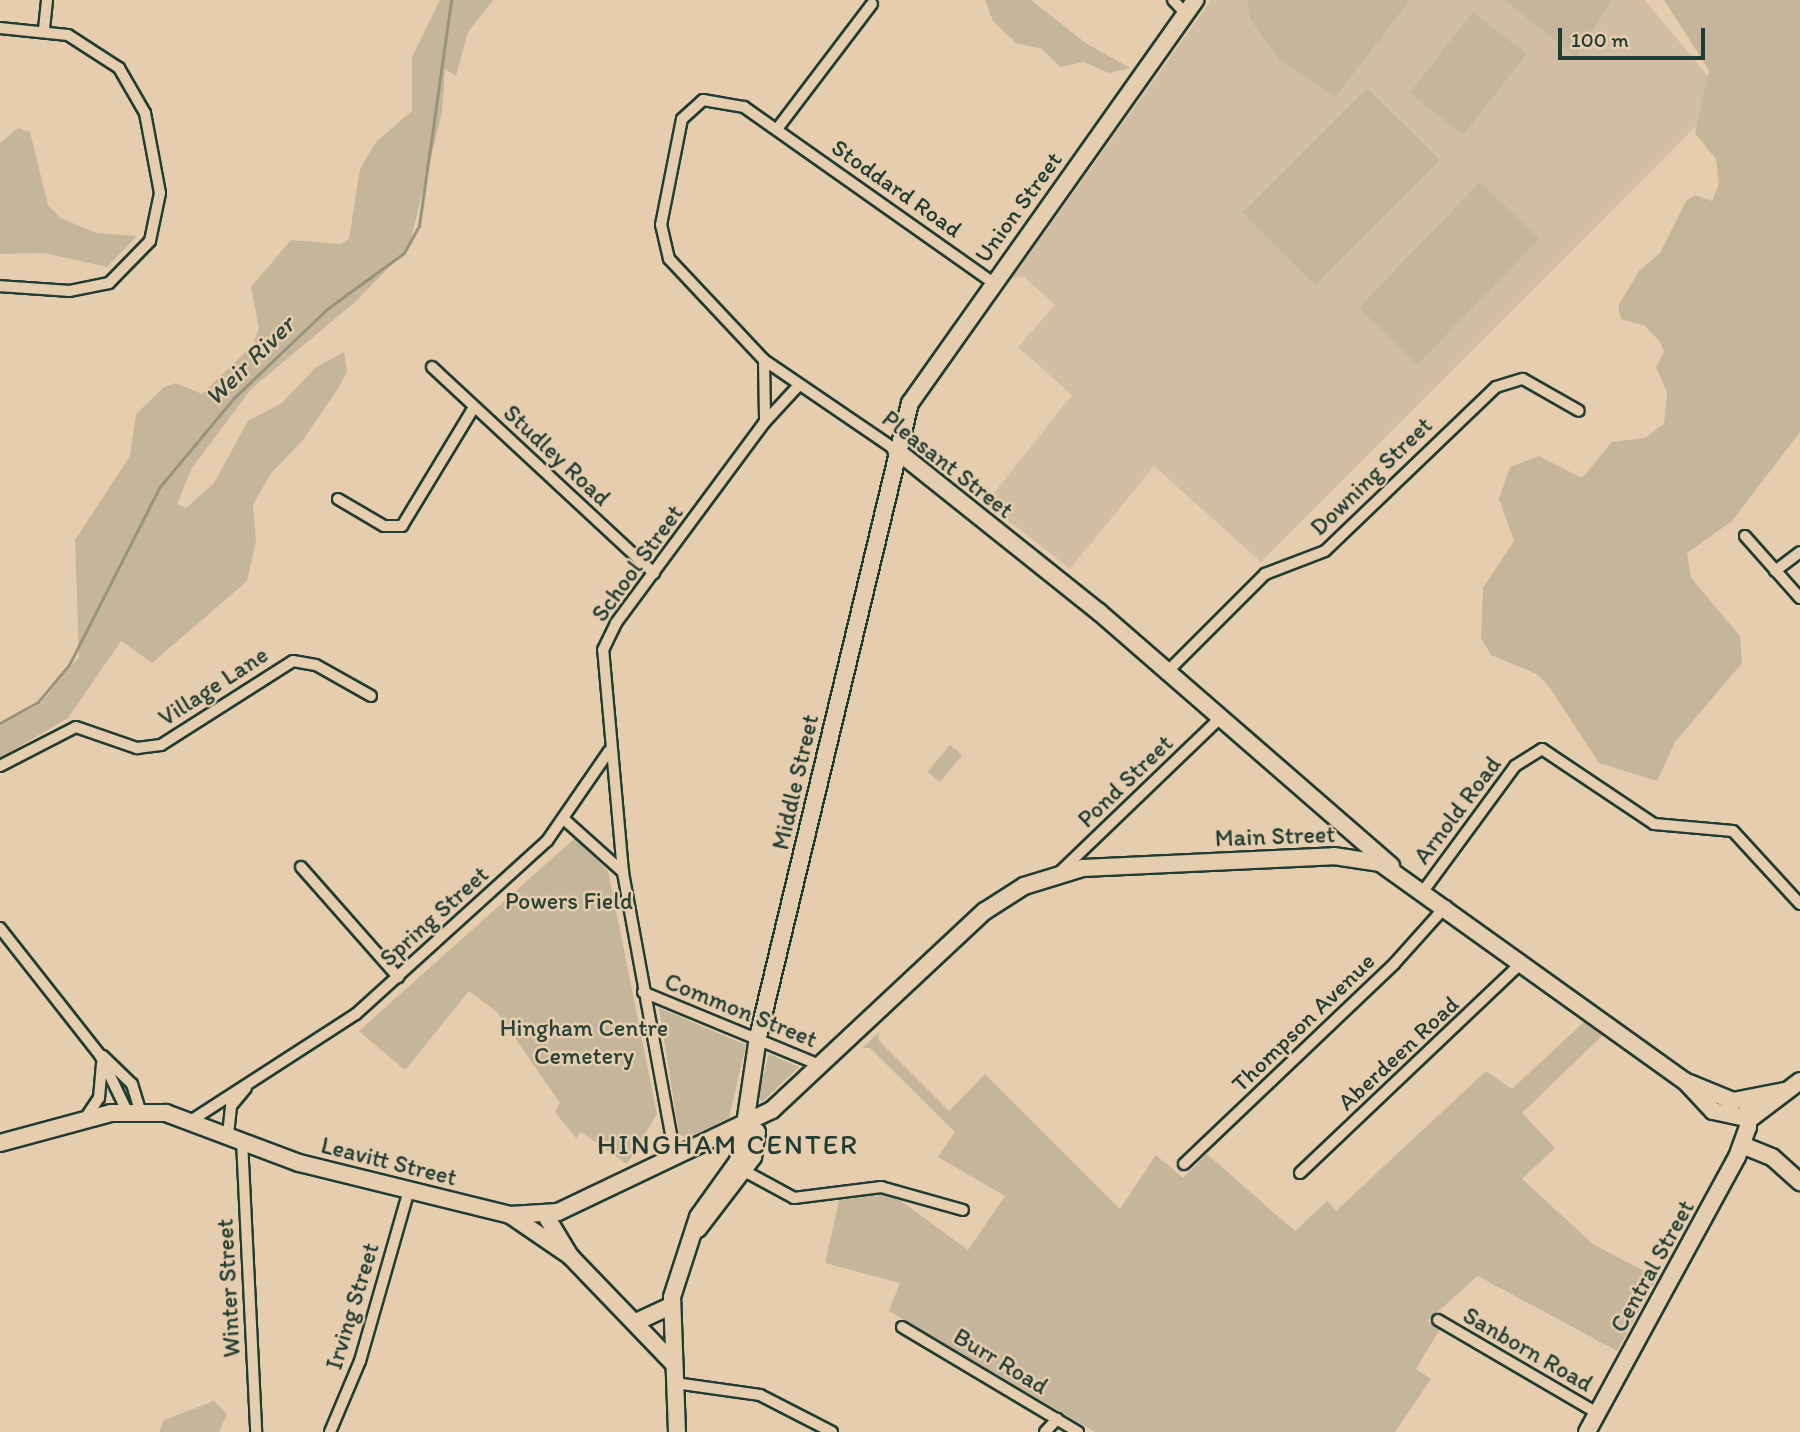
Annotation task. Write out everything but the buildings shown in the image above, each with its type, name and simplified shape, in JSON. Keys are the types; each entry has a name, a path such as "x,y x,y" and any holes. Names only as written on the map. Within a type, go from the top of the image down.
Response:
{"main road":[{"name":"Union Street","path":"896,450 920,384 1190,7"},
{"name":"Pleasant Street","path":"896,450 1167,672 1219,719 1356,829 1395,870"},
{"name":"Middle Street","path":"745,1124 758,1037 896,450"},
{"name":"Main Street","path":"547,1216 745,1124 784,1102 976,918 1024,886 1060,872 1334,856 1395,870 1685,1081 1713,1111 1750,1119"},
{"path":"1685,1081 1717,1097 1748,1101 1795,1085"},
{"path":"1750,1119 1795,1085"},
{"path":"1748,1101 1750,1119"},
{"path":"0,1143 84,1119 134,1111"},
{"name":"Leavitt Street","path":"134,1111 192,1120 299,1163 510,1214 570,1256 673,1363"},
{"name":"Central Street","path":"1587,1432 1742,1145 1750,1119"},
{"path":"677,1432 671,1306 698,1229 739,1169 745,1124"},
{"path":"1742,1145 1772,1157 1800,1182"},
{"path":"510,1214 547,1216"},
{"name":"Leavitt Street","path":"547,1216 570,1256"},
{"path":"636,1322 671,1306"}],"street":[{"path":"44,29 47,0"},
{"path":"1173,0 1190,7"},
{"path":"777,129 872,4"},
{"path":"0,28 44,29 94,49 133,86 158,162 159,208 142,255 109,283 69,292 0,286"},
{"name":"Pleasant Street","path":"777,129 723,100 693,106 673,141 661,225 665,250 680,275 764,360 896,450"},
{"name":"Stoddard Road","path":"777,129 992,282"},
{"path":"764,360 764,423"},
{"name":"Studley Road","path":"432,367 654,573"},
{"name":"Downing Street","path":"1167,672 1265,574 1325,551 1496,387 1523,379 1579,411"},
{"name":"School Street","path":"675,1156 623,872 603,650 654,573 764,423 799,385"},
{"path":"338,499 384,526 410,521 474,407"},
{"path":"1745,536 1800,598"},
{"path":"1775,571 1800,552"},
{"name":"Village Lane","path":"0,766 76,727 137,748 161,745 293,661 316,665 371,696"},
{"name":"Pond Street","path":"1060,872 1219,719"},
{"name":"Spring Street","path":"192,1120 329,1035 398,977 565,820 610,749"},
{"name":"Arnold Road","path":"1424,890 1514,766 1542,749 1654,824 1733,831 1800,904"},
{"path":"565,820 623,872"},
{"path":"301,867 398,977"},
{"name":"Thompson Avenue","path":"1184,1164 1394,964 1446,906"},
{"path":"0,928 100,1055 132,1084 134,1111"},
{"name":"Aberdeen Road","path":"1300,1173 1522,962"},
{"name":"Common Street","path":"643,992 758,1037 822,1066"},
{"path":"84,1119 103,1085 100,1055"},
{"name":"Spring Street","path":"235,1138 231,1106 253,1081"},
{"name":"Winter Street","path":"235,1138 256,1432"},
{"path":"739,1169 794,1198 881,1187 963,1210"},
{"name":"Irving Street","path":"330,1432 360,1361 408,1190"},
{"name":"Sanborn Road","path":"1438,1320 1597,1413"},
{"name":"Burr Road","path":"902,1327 1078,1432"},
{"path":"675,1383 760,1395 832,1432"},
{"path":"1045,1432 1056,1419"}],"shaded area":[{"path":"1211,0 1645,0 1725,97 1261,562 1154,466 1070,569 986,503 1072,395 1018,347 1055,305 1024,277 1012,278"}],"green space":[{"path":"440,0 493,0 468,32 456,76 445,69 442,112 409,247 355,302 251,389 192,468 177,504 186,508 214,483 248,421 282,403 315,368 344,352 347,371 339,387 303,440 271,473 253,505 256,541 247,581 152,663 121,641 68,718 0,758 0,725 40,704 79,657 75,540 130,456 136,414 164,387 176,383 202,394 253,345 259,328 251,287 291,240 340,244 349,239 360,169 376,142 412,111 412,57"},
{"path":"985,0 1031,0 1087,44 1130,68 1109,73 1084,62 1060,67 1042,49 1016,43 993,21"},
{"path":"1247,0 1410,0 1335,97 1279,59 1250,19"},
{"path":"1505,0 1612,0 1576,57"},
{"path":"1664,0 1800,0 1800,432 1732,521 1687,553 1691,578 1740,636 1742,663 1675,742 1657,781 1599,763 1550,688 1537,674 1491,655 1481,638 1483,588 1514,541 1499,499 1510,467 1539,456 1582,478 1612,442 1645,438 1664,424 1667,392 1656,367 1664,352 1660,342 1645,326 1621,319 1618,306 1639,271 1660,253 1686,201 1695,195 1712,201 1719,184 1716,159 1695,133 1709,70"},
{"path":"1473,12 1527,54 1463,135 1410,93"},
{"path":"1367,88 1440,161 1315,285 1243,212"},
{"path":"18,128 30,132 48,205 61,218 96,233 137,236 107,267 44,253 0,254 0,143"},
{"path":"1480,182 1539,239 1417,365 1358,308"},
{"path":"950,745 962,755 940,782 928,772"},
{"name":"Hingham Centre Cemetery","path":"575,838 608,871 657,1114 627,1164 581,1132 576,1138 555,1112 560,1103 497,1012 469,991 405,1070 359,1031"},
{"path":"659,1008 746,1045 729,1118 686,1138 679,1134"},
{"path":"1584,1022 1603,1035 1522,1113 1555,1148 1522,1179 1593,1244 1657,1278 1617,1351 1478,1276 1427,1321 1440,1329 1416,1369 1431,1379 1395,1432 1095,1432 889,1311 900,1283 825,1263 840,1197 890,1193 968,1250 1005,1196 938,1157 955,1132 870,1048 862,1048 879,1032 879,1041 949,1111 985,1074 1120,1209 1156,1155 1183,1178 1207,1154 1295,1231 1327,1201 1336,1211 1486,1071 1512,1089"},
{"path":"769,1054 799,1067 762,1102 758,1096"},
{"path":"214,1401 227,1414 219,1432 159,1432 164,1420"}],"waterway":[{"name":"Weir River","path":"0,723 38,702 69,665 159,488 234,398 327,309 404,253 419,226 451,0"}],"district":[{"name":"HINGHAM CENTER","path":"728,1144"}],"park label":[{"name":"Powers Field","path":"569,901"}]}
